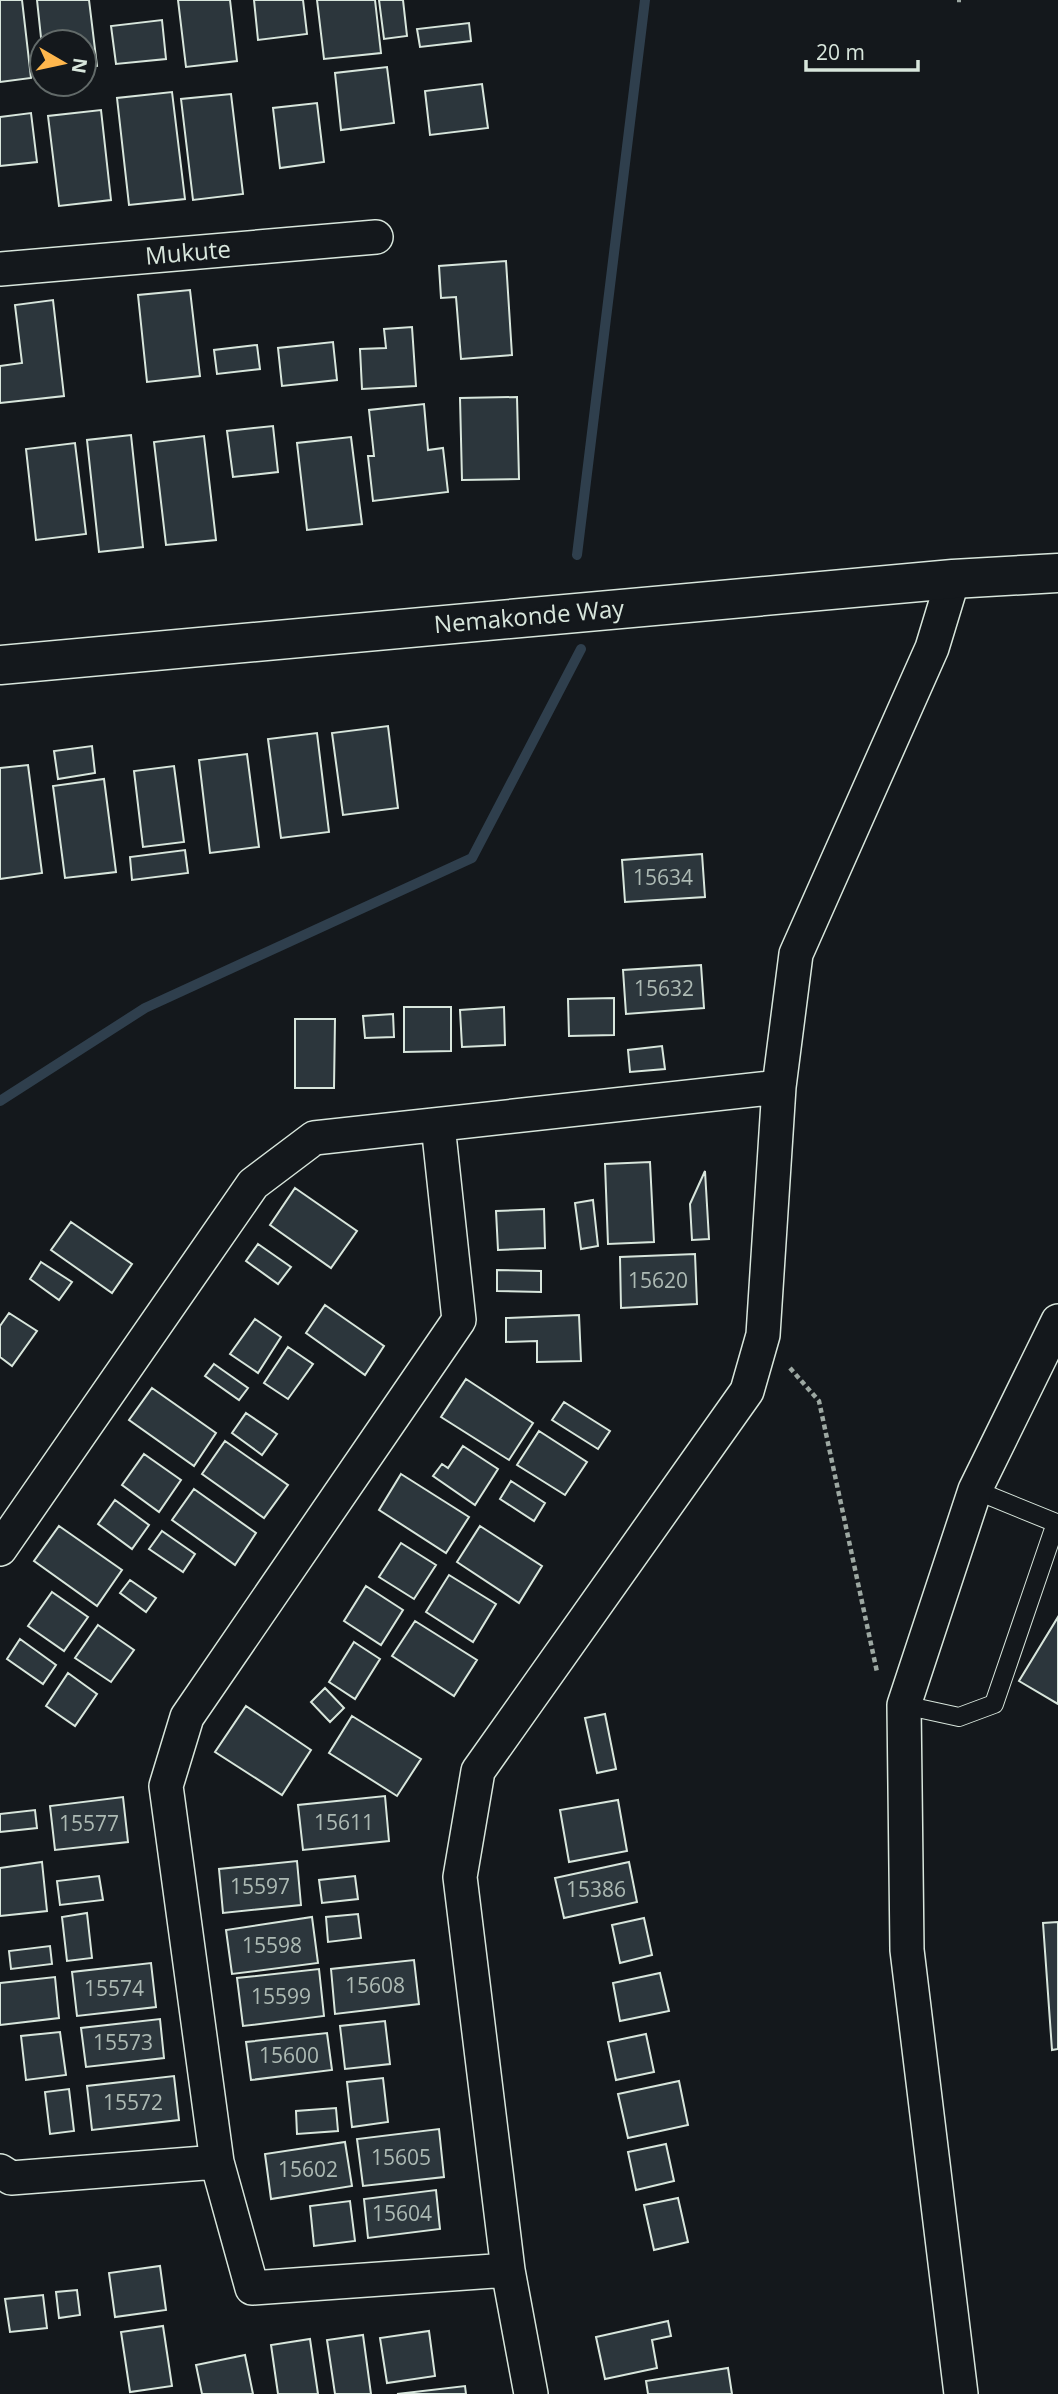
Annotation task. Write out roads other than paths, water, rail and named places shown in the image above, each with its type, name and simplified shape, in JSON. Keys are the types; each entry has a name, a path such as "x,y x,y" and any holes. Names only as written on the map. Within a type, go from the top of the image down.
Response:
{"street":[{"name":"Mukute","path":"0,269 376,237"},
{"name":"Nemakonde Way","path":"0,665 953,579 1058,573"},
{"path":"531,2394 508,2270 460,1877 478,1771 747,1391 763,1335 779,1087 796,954 932,648 953,579"},
{"path":"0,1549 253,1184 314,1138 779,1087"},
{"path":"438,1125 459,1320 187,1717 166,1786 217,2162 252,2288 508,2270"},
{"path":"961,2394 906,1950 904,1705 975,1490 1058,1321"},
{"path":"0,2171 11,2178 217,2162"}],"lane":[{"path":"904,1705 959,1717 994,1704 1056,1523 975,1490"}],"waterway":[{"path":"577,555 645,0"},
{"path":"0,1101 145,1008 472,858 581,649"}]}
